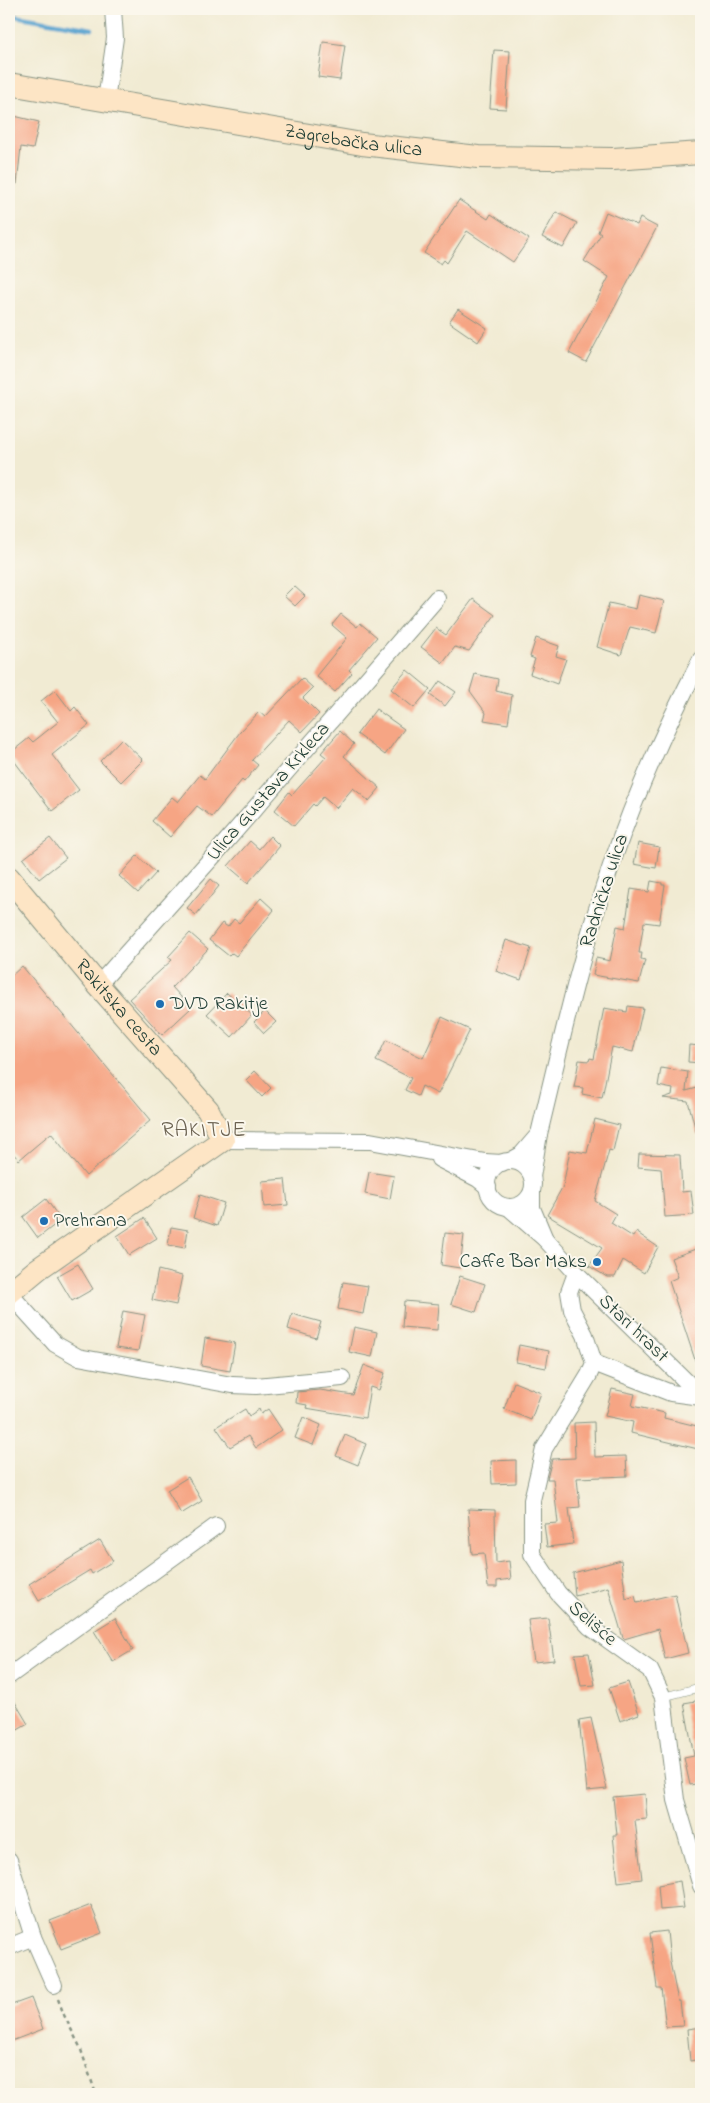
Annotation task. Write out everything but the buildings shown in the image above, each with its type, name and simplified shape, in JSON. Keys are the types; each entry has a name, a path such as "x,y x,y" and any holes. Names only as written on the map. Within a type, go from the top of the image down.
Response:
{"main road":[{"name":"Zagrebačka ulica","path":"9,84 362,144 478,157 613,160 701,152"},
{"name":"Rakitska cesta","path":"9,878 98,985 208,1110 223,1140"},
{"path":"9,1293 38,1270 223,1140"}],"street":[{"path":"106,100 115,38 113,9"},
{"name":"Ulica Gustava Krkleca","path":"98,985 217,852 437,598"},
{"name":"Radnička ulica","path":"532,1185 539,1134 582,963 612,863 648,770 701,659"},
{"name":"Radnička ulica","path":"506,1162 526,1150 539,1134"},
{"path":"223,1140 370,1141 411,1148 486,1162 506,1162 524,1166 532,1185 522,1204 508,1207 494,1200 488,1187 478,1179 448,1162 411,1148"},
{"path":"488,1187 491,1172 506,1162"},
{"name":"Stari hrast","path":"532,1185 532,1208 545,1239"},
{"name":"Stari hrast","path":"508,1207 545,1239 576,1273 701,1397"},
{"path":"576,1273 570,1292 572,1310 594,1363 671,1393 701,1397"},
{"path":"9,1293 55,1344 78,1357 232,1385 256,1386 342,1378"},
{"name":"Selišće","path":"594,1363 589,1375 544,1449 532,1500 532,1554 558,1593 590,1628 650,1670 663,1697 676,1800 701,1886"},
{"path":"9,1676 216,1526"},
{"path":"9,1860 33,1937 54,1985"},
{"path":"9,1947 33,1937"}],"lane":[{"path":"663,1697 701,1687"}],"path":[{"path":"54,1985 64,2015 80,2047 96,2094"}],"waterway":[{"path":"9,15 92,29"}],"place":[{"name":"DVD Rakitje","path":"160,1004"},
{"name":"Prehrana","path":"44,1221"},
{"name":"Caffe Bar Maks","path":"597,1262"}],"district":[{"name":"RAKITJE","path":"204,1131"}]}
